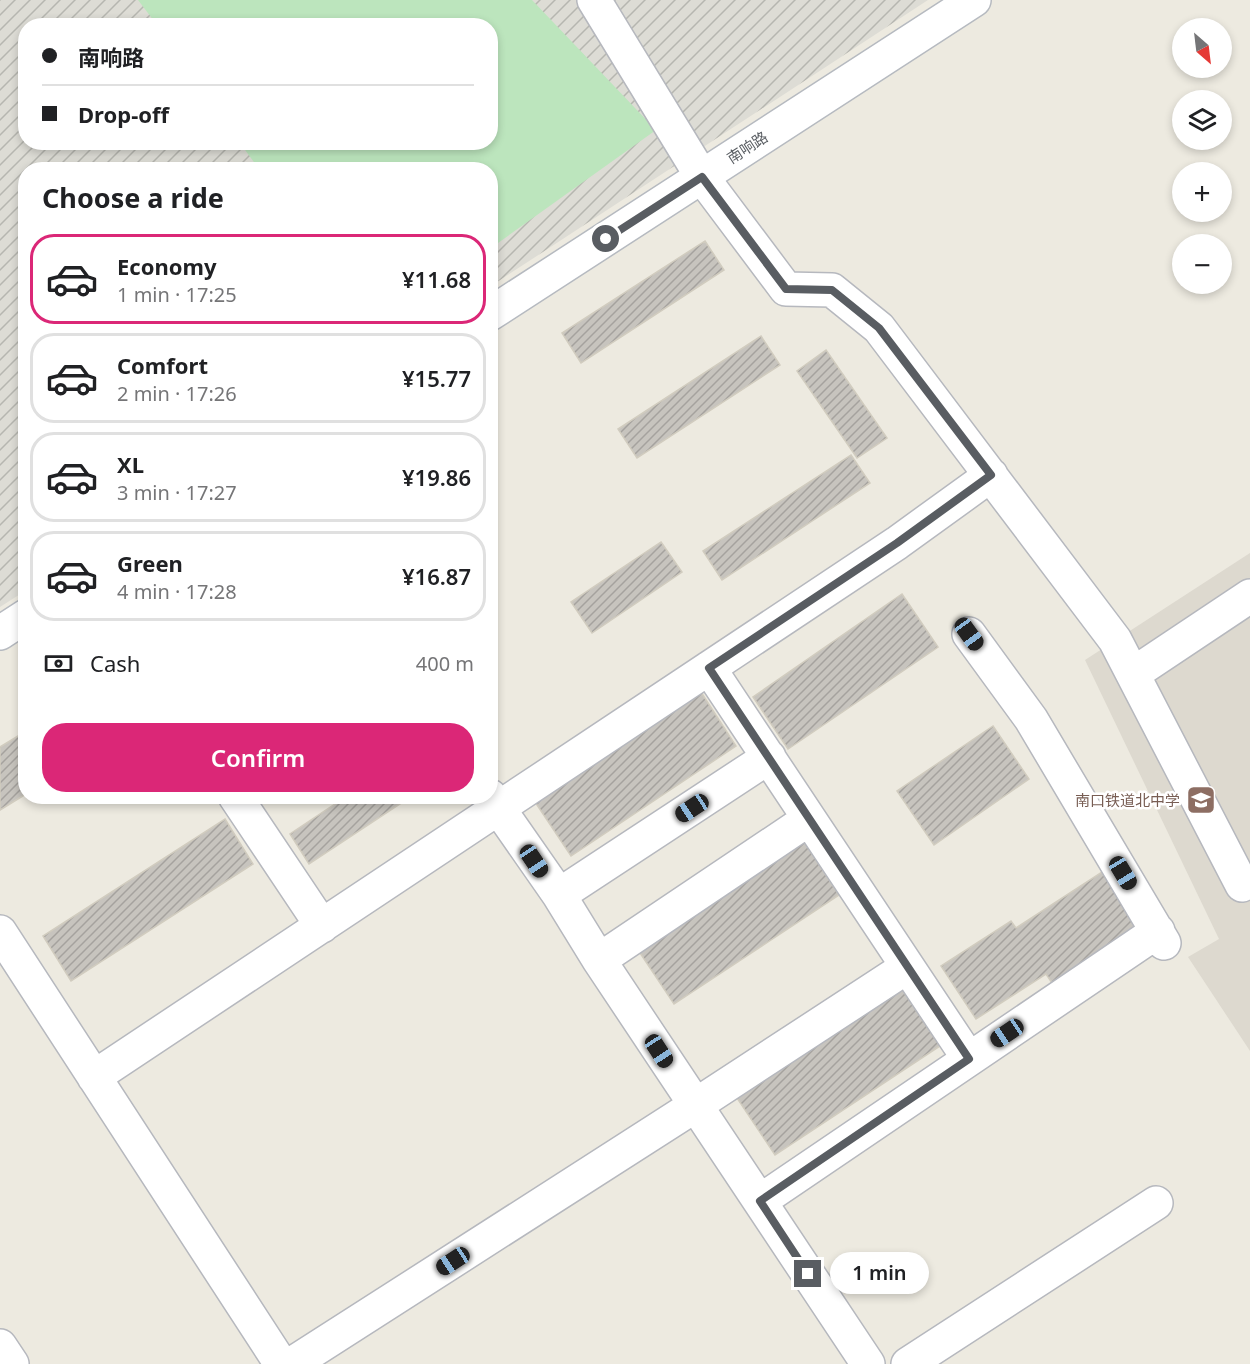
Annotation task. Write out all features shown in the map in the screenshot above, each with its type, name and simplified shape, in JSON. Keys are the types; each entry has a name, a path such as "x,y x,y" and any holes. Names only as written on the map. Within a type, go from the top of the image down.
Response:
{"street":[{"path":"594,0 702,177 786,289 832,290 879,328 1115,640 1242,885"},
{"name":"南响路","path":"498,309 974,0"},
{"path":"498,800 709,668 897,543 991,475"},
{"path":"1133,674 1250,596"},
{"path":"0,633 18,621"},
{"path":"760,1201 969,1059 1161,937 1030,719 969,634"},
{"path":"709,668 969,1059"},
{"path":"559,896 769,758"},
{"path":"240,804 322,926"},
{"path":"94,1077 322,926 491,804"},
{"path":"495,804 559,896 599,960 868,1364"},
{"path":"599,960 809,819"},
{"path":"0,932 281,1364"},
{"path":"292,1364 907,967"},
{"path":"908,1364 1155,1203"},
{"path":"0,1346 12,1364"}],"shaded area":[{"path":"0,0 928,0 498,281 498,162 18,162 18,595 0,607"},
{"name":"南口铁道北中学","path":"1250,553 1250,1051 1188,957 1219,939 1085,660"}],"green space":[{"path":"138,0 532,0 656,130 498,243 498,162 254,162 245,150 498,150 498,18 152,18"}],"building":[{"path":"705,241 724,270 581,363 562,333"},
{"path":"761,336 780,365 637,458 618,429"},
{"path":"826,350 887,438 857,458 797,371"},
{"path":"851,455 870,483 722,580 703,551"},
{"path":"661,542 682,572 592,633 571,602"},
{"path":"902,594 938,647 788,749 753,697"},
{"path":"699,689 736,746 571,856 533,799"},
{"path":"993,726 1029,779 934,845 897,791"},
{"path":"18,736 18,799 0,810 0,747"},
{"path":"335,804 400,804 309,864 290,834"},
{"path":"225,819 253,864 71,981 43,936"},
{"path":"802,838 839,895 674,1004 636,947"},
{"path":"1102,872 1137,927 1052,983 1046,974 976,1019 941,966 1011,921 1016,928"},
{"path":"902,989 940,1046 775,1155 737,1098"}],"place":[{"name":"南口铁道北中学","path":"1201,800"}],"route":[{"path":"606,239 702,177 786,289 832,290 879,328 991,475 897,543 709,668 969,1059 760,1201 808,1274"}]}
